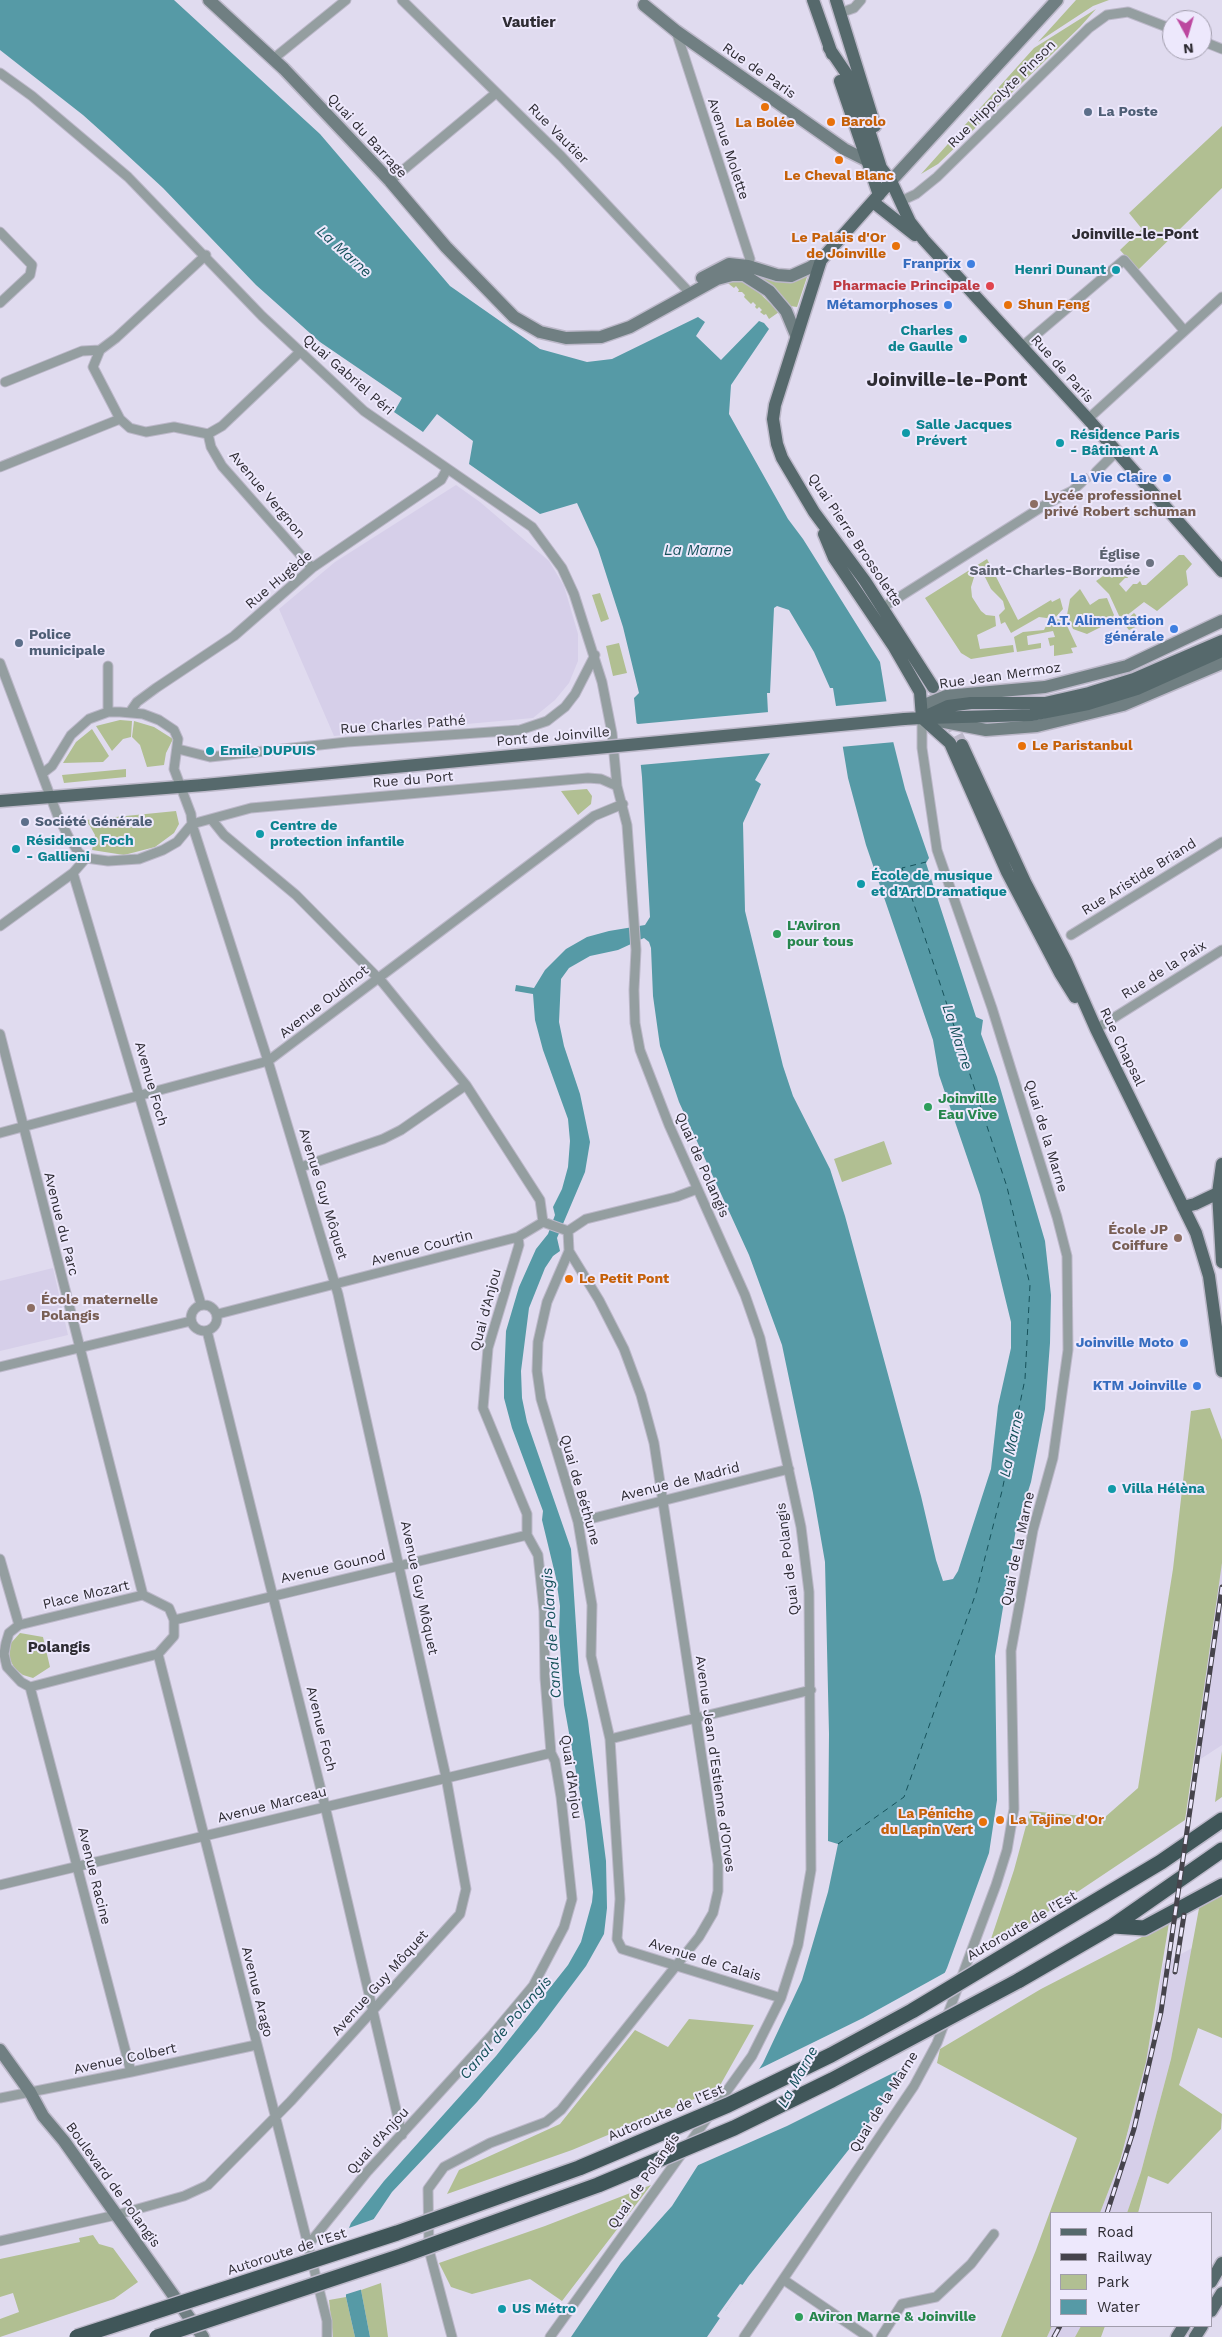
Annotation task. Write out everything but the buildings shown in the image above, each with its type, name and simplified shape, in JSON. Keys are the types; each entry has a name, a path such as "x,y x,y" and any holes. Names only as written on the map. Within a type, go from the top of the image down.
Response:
{"highway":[{"name":"Autoroute de l’Est","path":"77,2337 397,2233 588,2164 728,2105 830,2055 912,2011 1162,1862 1222,1820"},
{"path":"157,2337 401,2256 598,2185 734,2128 832,2080 1018,1981 1113,1926 1222,1850"},
{"path":"1113,1926 1144,1928 1222,1886"}],"main road":[{"path":"813,0 866,160 876,198 924,240"},
{"path":"836,0 891,182"},
{"path":"829,48 846,73 867,124 881,168 891,182"},
{"path":"821,260 891,182"},
{"name":"Rue de Paris","path":"891,182 910,222 924,240 1088,419 1222,571"},
{"name":"Quai Pierre Brossolette","path":"821,260 801,331 774,405 773,419 777,444 782,458 814,512 882,608 933,686"},
{"path":"814,512 834,558 894,647 920,692 922,712 950,743 1007,872 1060,973 1090,1017"},
{"path":"922,712 971,703 1045,703 1065,699 1120,684 1222,640"},
{"name":"Pont de Joinville","path":"0,801 204,785 904,719 922,712 1031,715 1071,708 1138,689 1222,651"},
{"name":"Rue Chapsal","path":"962,745 1025,882 1066,961 1090,1017 1200,1243 1209,1276 1222,1371"},
{"path":"1222,1164 1218,1193 1222,1262"},
{"path":"1183,1207 1195,1204 1218,1193"},
{"path":"1212,2280 1222,2263"},
{"path":"1212,2309 1222,2293"}],"street":[{"name":"Quai du Barrage","path":"208,0 273,59 390,181 446,247 496,299 547,325 568,330 589,331 614,326 687,290 729,264 746,270 790,276 821,260"},
{"path":"273,59 346,0"},
{"name":"Rue Vautier","path":"402,0 574,170 687,290"},
{"path":"840,13 854,8 861,0"},
{"path":"891,182 1057,0"},
{"name":"Rue de Paris","path":"642,2 676,31 844,149 866,160"},
{"name":"Rue Hippolyte Pinson","path":"901,201 916,194 937,177 1089,28 1107,15 1124,12 1162,26"},
{"name":"Avenue Molette","path":"676,31 750,259 746,270"},
{"name":"Quai Gabriel Péri","path":"0,73 77,133 128,177 292,345 364,411 532,527 562,568 579,607 595,655 610,718 615,761"},
{"path":"390,181 496,93"},
{"path":"0,232 32,265 30,275 0,302"},
{"path":"206,255 116,338 100,350 93,367 120,419 130,428 146,432 174,427 208,434 222,426 300,352"},
{"path":"1025,344 1124,260 1187,333"},
{"path":"746,270 770,291 801,331"},
{"path":"1088,419 1222,297"},
{"path":"5,382 82,351 100,350"},
{"path":"0,467 120,419"},
{"name":"Avenue Vergnon","path":"208,434 211,447 222,466 312,568"},
{"path":"1096,472 1116,452"},
{"name":"Rue Hugède","path":"130,712 137,702 156,688 234,636 312,568 441,480 447,469"},
{"path":"882,608 1048,503 1072,491 1082,482"},
{"name":"Rue Jean Mermoz","path":"922,712 946,696 1045,687 1127,666 1222,620"},
{"name":"Rue Charles Pathé","path":"178,749 210,757 434,734 452,736 520,730 547,721 565,707 575,694 595,655"},
{"path":"0,663 43,773 50,796 69,838 86,858 115,861 147,856 163,850 182,838 192,824"},
{"path":"922,712 986,730 1037,726 1123,705 1222,663"},
{"path":"108,666 108,712"},
{"path":"43,773 52,766 71,735 78,728 90,719 108,712 130,712 160,720 174,730 178,739 178,749"},
{"name":"Quai de la Marne","path":"744,2337 909,2094 937,2042 1007,1850 1014,1809 1011,1651 1033,1530 1053,1458 1068,1350 1067,1256 1057,1217 992,1008 938,850 922,748 922,712"},
{"name":"Avenue Guy Môquet","path":"0,2241 184,2196 208,2184 275,2118 460,1914 466,1889 446,1778 336,1285 268,1061 192,824 191,814 174,768 178,749"},
{"name":"Quai de Polangis","path":"550,2337 752,2056 781,1998 798,1945 811,1870 809,1592 801,1527 760,1338 745,1295 696,1189 654,1089 640,1050 635,1023 636,950 627,825 617,786 615,761"},
{"name":"Rue du Port","path":"192,824 251,808 588,778 601,779 617,786"},
{"name":"Avenue Oudinot","path":"0,1134 268,1061 594,816 622,804"},
{"path":"212,820 224,835 296,895 378,977 466,1085 540,1200 543,1222 568,1230 586,1219 696,1189"},
{"name":"Rue Aristide Briand","path":"1071,934 1222,842"},
{"path":"0,926 73,872 86,858"},
{"name":"Avenue Foch","path":"73,872 141,1096 201,1304"},
{"name":"Rue de la Paix","path":"1096,1029 1222,950"},
{"name":"Avenue du Parc","path":"0,1034 22,1127 143,1595"},
{"path":"301,1167 383,1139 401,1130 466,1085"},
{"name":"Avenue Courtin","path":"218,1314 518,1237 543,1222"},
{"name":"Avenue Jean d'Estienne d'Orves","path":"452,2337 430,2250 428,2189 444,2167 475,2150 546,2122 561,2110 698,1938 712,1913 718,1892 718,1864 654,1443 642,1395 624,1349 599,1300 569,1251 568,1230"},
{"name":"Quai d'Anjou","path":"308,2245 367,2172 402,2136 533,1986 564,1927 572,1899 561,1797 555,1761 551,1753 545,1678 544,1611 538,1555 527,1535 527,1514 483,1408 488,1348 519,1245 518,1237"},
{"name":"Quai de Béthune","path":"569,1251 547,1302 538,1342 537,1371 548,1427 578,1522 592,1605 591,1656 610,1739 620,1899 617,1939 622,1949"},
{"path":"201,1304 214,1308 218,1314 215,1327 207,1331 195,1328 191,1321 191,1314 201,1304"},
{"path":"0,1367 191,1321"},
{"name":"Avenue Foch","path":"207,1331 326,1806 402,2136"},
{"name":"Avenue de Madrid","path":"578,1522 789,1469"},
{"name":"Avenue Gounod","path":"174,1620 527,1535"},
{"path":"0,1559 20,1625 10,1633 6,1643 4,1667 21,1682 30,1687 158,1654 174,1636 174,1620"},
{"name":"Place Mozart","path":"20,1625 143,1595 169,1608 174,1620"},
{"name":"Avenue Arago","path":"158,1654 327,2321 327,2337"},
{"name":"Avenue Racine","path":"30,1687 130,2072"},
{"path":"610,1739 810,1690"},
{"name":"Avenue Marceau","path":"0,1885 551,1753"},
{"name":"Avenue de Calais","path":"622,1949 781,1998"},
{"name":"Avenue Colbert","path":"0,2098 256,2045"},
{"name":"Boulevard de Polangis","path":"0,2050 30,2092 44,2116 204,2337"},
{"path":"881,2337 902,2304 936,2297 971,2264 994,2234"},
{"path":"784,2280 868,2337"}],"shaded area":[{"path":"456,485 480,502 549,561 564,586 578,634 578,661 569,683 555,700 533,718 334,736 279,609 335,562"},
{"name":"École maternelle Polangis","path":"53,1268 68,1335 0,1351 0,1281"},
{"path":"1222,1563 1222,1745 1193,1764 1219,1578"},
{"path":"1194,1947 1171,2059 1141,2172 1127,2212 1100,2212 1120,2161 1132,2117 1155,2018 1163,1964"},
{"path":"1052,2327 1080,2327 1075,2337 1047,2337"}],"green space":[{"path":"1076,0 1109,0 1093,6 1038,42"},
{"path":"1096,9 1080,27 938,164 921,174 1034,48"},
{"path":"1222,126 1222,188 1138,270 1120,250 1142,229 1129,213"},
{"path":"808,274 797,307 790,306 758,275"},
{"path":"738,279 749,283 779,312 769,319 766,314 764,315 760,312 762,310 759,307 757,309 753,302 751,304 744,297 745,295 742,292 738,292 739,290 736,286 734,288 724,280"},
{"path":"1179,555 1184,555 1192,564 1186,571 1188,585 1157,611 1144,602 1121,620 1109,594 1096,581 1106,574 1112,578 1123,568 1128,578 1125,578 1119,584 1126,592 1133,584 1137,584 1140,581 1142,585 1146,585"},
{"path":"987,559 1018,620 1051,600 1052,602 1060,598 1063,609 1054,619 1039,617 1011,633 1005,622 1001,624 999,615 1005,609 1003,601 991,589 984,575 975,574 971,587 972,597 981,611 986,615 995,616 996,626 977,635 980,649 1013,645 1014,652 971,659 961,653 925,598"},
{"path":"1080,589 1090,605 1099,599 1107,598 1114,615 1109,623 1087,634 1073,629 1067,615 1070,599"},
{"path":"600,593 609,619 601,622 592,595"},
{"path":"1134,613 1144,623 1129,630 1123,623"},
{"path":"1062,615 1077,647 1071,648 1073,653 1054,656 1054,645 1050,646 1048,638 1055,637 1053,631 1027,636 1028,645 1041,643 1041,648 1017,652 1014,637 1023,632 1044,630 1048,622 1056,621"},
{"path":"619,643 627,673 613,676 606,646"},
{"path":"120,720 132,721 131,737 123,739 112,751 96,726"},
{"path":"134,721 154,727 173,739 166,753 164,765 147,767 140,745 132,737"},
{"path":"92,729 109,756 103,762 63,763 76,742"},
{"path":"126,769 126,777 64,783 62,775"},
{"path":"587,789 592,796 591,804 578,815 561,791"},
{"path":"176,811 179,824 174,833 155,847 124,855 92,850 95,835 85,820"},
{"path":"884,1141 892,1164 842,1182 834,1159"},
{"path":"1210,1408 1222,1440 1222,1563 1185,1820 1025,1927 988,1948 1014,1870 1030,1811 1104,1818 1138,1788 1173,1569 1191,1411"},
{"path":"20,1633 43,1637 50,1667 33,1678 23,1675 15,1669 9,1658 11,1643"},
{"path":"1222,1751 1222,1797 1215,1802"},
{"path":"1222,1892 1222,2038 1198,2028 1179,2085 1222,2114 1221,2129 1168,2184 1148,2176 1138,2212 1127,2212 1141,2172 1171,2059 1200,1903"},
{"path":"1169,1923 1146,2062 1120,2161 1100,2212 1050,2212 1050,2327 1052,2327 1047,2337 1001,2337 1036,2250 1077,2138 937,2063 940,2049 1041,1989"},
{"path":"689,2019 754,2025 718,2089 572,2150 447,2194 459,2170 560,2124 635,2030 668,2047"},
{"path":"651,2185 562,2301 530,2279 472,2294 451,2287 439,2263 545,2226"},
{"path":"93,2235 99,2244 113,2248 138,2282 114,2299 0,2337 0,2319 19,2312 13,2293 0,2297 0,2259 80,2242 79,2238"},
{"path":"381,2283 388,2337 370,2337 361,2290"},
{"path":"346,2297 355,2337 333,2337 329,2300"},
{"path":"1080,2327 1105,2327 1101,2337 1075,2337"}],"water":[{"name":"La Marne","path":"0,0 174,0 320,134 450,286 540,349 587,362 612,359 698,317 705,322 696,336 721,360 759,321 764,323 769,329 731,385 729,414 788,519 803,539 880,662 893,741 905,789 929,858 926,863 976,1017 983,1020 981,1034 997,1077 1045,1241 1051,1295 1050,1343 1045,1409 1031,1482 1016,1529 995,1656 997,1800 989,1853 947,1968 889,2095 850,2148 748,2277 707,2337 571,2337 621,2263 672,2206 763,2063 802,1980 828,1892 838,1844 828,1841 829,1734 825,1562 813,1493 782,1345 749,1255 679,1102 660,1046 653,996 651,948 649,942 644,938 618,950 590,956 569,968 561,979 559,1022 564,1046 580,1094 590,1142 585,1172 557,1238 560,1251 553,1256 545,1268 529,1308 521,1371 522,1398 527,1422 571,1549 579,1672 588,1721 606,1861 607,1908 604,1934 586,1966 538,2030 477,2102 392,2192 363,2235 361,2290 370,2337 355,2337 346,2297 345,2238 351,2223 384,2181 496,2056 568,1965 581,1942 592,1902 593,1892 585,1822 564,1705 559,1632 560,1606 556,1578 542,1520 543,1511 512,1428 504,1398 504,1381 506,1331 519,1287 536,1249 548,1234 555,1215 553,1207 562,1189 568,1167 570,1141 568,1119 543,1050 535,1020 533,994 515,991 516,985 534,988 545,970 566,949 587,937 645,925 650,917 642,777 634,698 639,693 623,627 598,549 577,503 540,514 469,464 473,441 437,414 423,432 394,412 402,398 320,342 256,285 163,188 112,141 83,115 0,50","holes":["777,606 789,610 814,652 830,688 833,688 848,778 866,845 933,1040 939,1075 980,1195 1011,1322 1011,1348 998,1406 991,1469 958,1571 953,1579 943,1581 845,1216 830,1169 793,1096 783,1066 745,911 743,823 761,784 755,780 770,753 767,693 770,693 774,608"]}],"pier":[{"path":"890,701 895,742 840,747 833,704 836,706"},
{"path":"769,712 773,753 640,765 639,767 634,722 638,724"},
{"path":"948,1971 903,2068 787,2126 694,2167 755,2071 863,2018"},
{"path":"377,2218 365,2236 363,2289 344,2295 343,2238 346,2229"},
{"path":"740,2284 743,2285 743,2290 740,2290 725,2311 727,2313 722,2320 717,2316"}],"ferry route":[{"path":"838,1844 904,1797 976,1593 1002,1491 1025,1379 1030,1285 1007,1187 902,868 926,862"}],"tunnel":[{"path":"1082,482 1096,472"},
{"path":"933,687 962,745"}],"railway":[{"path":"1107,2212 1134,2129 1161,2012 1222,1587"},
{"path":"1175,1972 1184,1915"},
{"path":"1054,2337 1059,2327"}],"place":[{"name":"La Bolée","path":"765,107"},
{"name":"La Poste","path":"1088,112"},
{"name":"Barolo","path":"831,122"},
{"name":"Le Cheval Blanc","path":"839,160"},
{"name":"Le Palais d'Or de Joinville","path":"896,246"},
{"name":"Franprix","path":"971,264"},
{"name":"Henri Dunant","path":"1116,270"},
{"name":"Pharmacie Principale","path":"990,286"},
{"name":"Métamorphoses","path":"948,305"},
{"name":"Shun Feng","path":"1008,305"},
{"name":"Charles de Gaulle","path":"963,339"},
{"name":"Salle Jacques Prévert","path":"906,433"},
{"name":"Résidence Paris - Bâtiment A","path":"1060,443"},
{"name":"La Vie Claire","path":"1167,478"},
{"name":"Lycée professionnel privé Robert schuman","path":"1034,504"},
{"name":"Église Saint-Charles-Borromée","path":"1150,563"},
{"name":"A.T. Alimentation générale","path":"1174,629"},
{"name":"Police municipale","path":"19,643"},
{"name":"Le Paristanbul","path":"1022,746"},
{"name":"Emile DUPUIS","path":"210,751"},
{"name":"Société Générale","path":"25,822"},
{"name":"Centre de protection infantile","path":"260,834"},
{"name":"Résidence Foch - Gallieni","path":"16,849"},
{"name":"École de musique et d’Art Dramatique","path":"861,884"},
{"name":"L'Aviron pour tous","path":"777,934"},
{"name":"Joinville Eau Vive","path":"928,1107"},
{"name":"École JP Coiffure","path":"1178,1238"},
{"name":"Le Petit Pont","path":"569,1279"},
{"name":"École maternelle Polangis","path":"31,1308"},
{"name":"Joinville Moto","path":"1184,1343"},
{"name":"KTM Joinville","path":"1197,1386"},
{"name":"Villa Hélèna","path":"1112,1489"},
{"name":"La Tajine d'Or","path":"1000,1820"},
{"name":"La Péniche du Lapin Vert","path":"983,1822"},
{"name":"US Métro","path":"502,2309"},
{"name":"Aviron Marne & Joinville","path":"799,2317"}],"district":[{"name":"Vautier","path":"529,23"},
{"name":"Joinville-le-Pont","path":"1135,235"},
{"name":"Joinville-le-Pont","path":"947,380"},
{"name":"Polangis","path":"59,1648"}],"water label":[{"name":"Canal de Polangis","path":"552,1633"},
{"name":"Canal de Polangis","path":"506,2028"}]}
